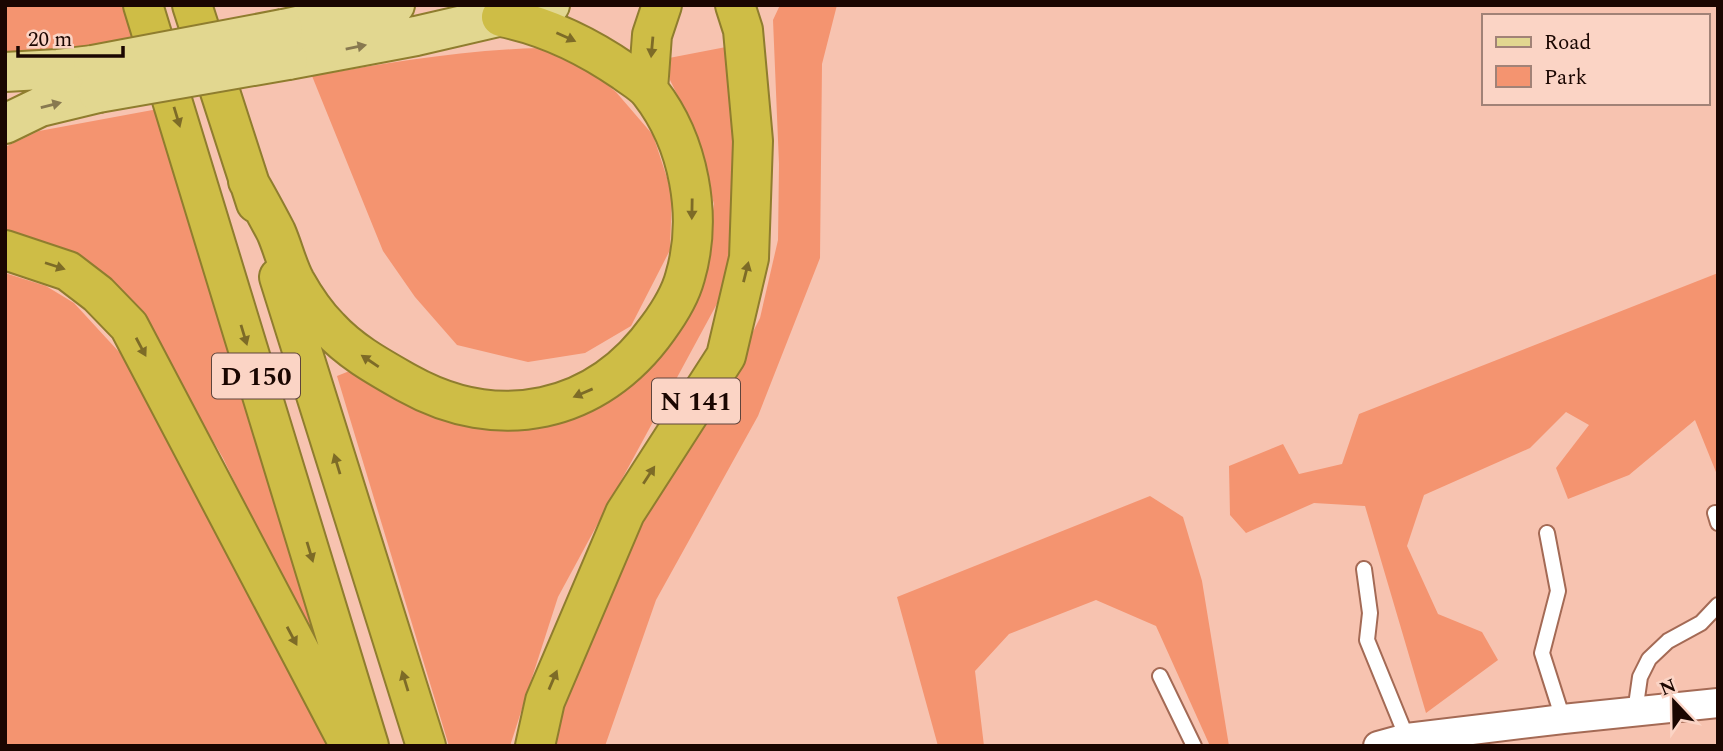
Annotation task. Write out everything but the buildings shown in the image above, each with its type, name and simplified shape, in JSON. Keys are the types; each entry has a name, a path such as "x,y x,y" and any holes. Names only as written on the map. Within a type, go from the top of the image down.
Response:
{"highway":[{"name":"D 150","path":"143,5 369,746"},
{"name":"D 150","path":"192,5 426,746"},
{"path":"648,89 652,35 662,5"},
{"name":"N 141","path":"535,746 545,701 625,513 726,356 749,258 753,141 744,14"},
{"path":"248,181 276,234 295,281 329,328 368,361 420,391 454,405 486,410 522,411 559,403 592,390 625,366 649,340 672,308 685,278 692,238 692,194 681,153 665,116 648,89 571,39 533,23 501,17"},
{"path":"5,250 68,271 99,295 129,326 350,746"}],"main road":[{"path":"286,44 395,5"},
{"path":"5,124 96,79 286,44 416,36 550,5"},
{"path":"5,72 58,69 96,79"}],"street":[{"path":"1378,746 1408,738 1718,703"}],"lane":[{"path":"1547,533 1558,591 1542,653 1563,719"},
{"path":"1364,569 1370,613 1367,640 1408,738"},
{"path":"1635,712 1640,677 1649,659 1668,641 1701,623 1718,605"},
{"path":"1160,676 1194,746"}],"green space":[{"path":"5,5 125,5 135,36 75,50 5,58"},
{"path":"780,5 837,5 822,64 820,258 758,416 656,600 605,746 553,746 566,693 647,512 727,383 760,318 778,240 779,164 773,20"},
{"path":"726,47 738,111 737,227 725,289 558,597 510,746 449,746 337,376 352,370 490,422 662,351 702,288 714,204 693,127 670,80 669,58"},
{"path":"539,48 580,63 616,92 653,135 672,193 670,250 631,326 585,353 528,362 457,345 415,297 383,251 312,76 453,54"},
{"path":"158,109 325,642 312,643 223,458 147,328 5,238 5,147 39,131"},
{"path":"5,273 46,286 74,303 120,353 226,546 328,746 5,746"},
{"path":"1718,273 1718,477 1695,420 1629,475 1568,499 1556,468 1589,425 1566,412 1530,448 1424,495 1407,546 1438,614 1482,632 1498,660 1426,713 1365,506 1314,503 1246,533 1230,515 1229,466 1283,444 1299,474 1342,464 1359,414"},
{"path":"1150,496 1183,517 1202,581 1229,746 1210,746 1156,626 1096,600 1009,634 975,671 984,746 938,746 897,597"}]}
